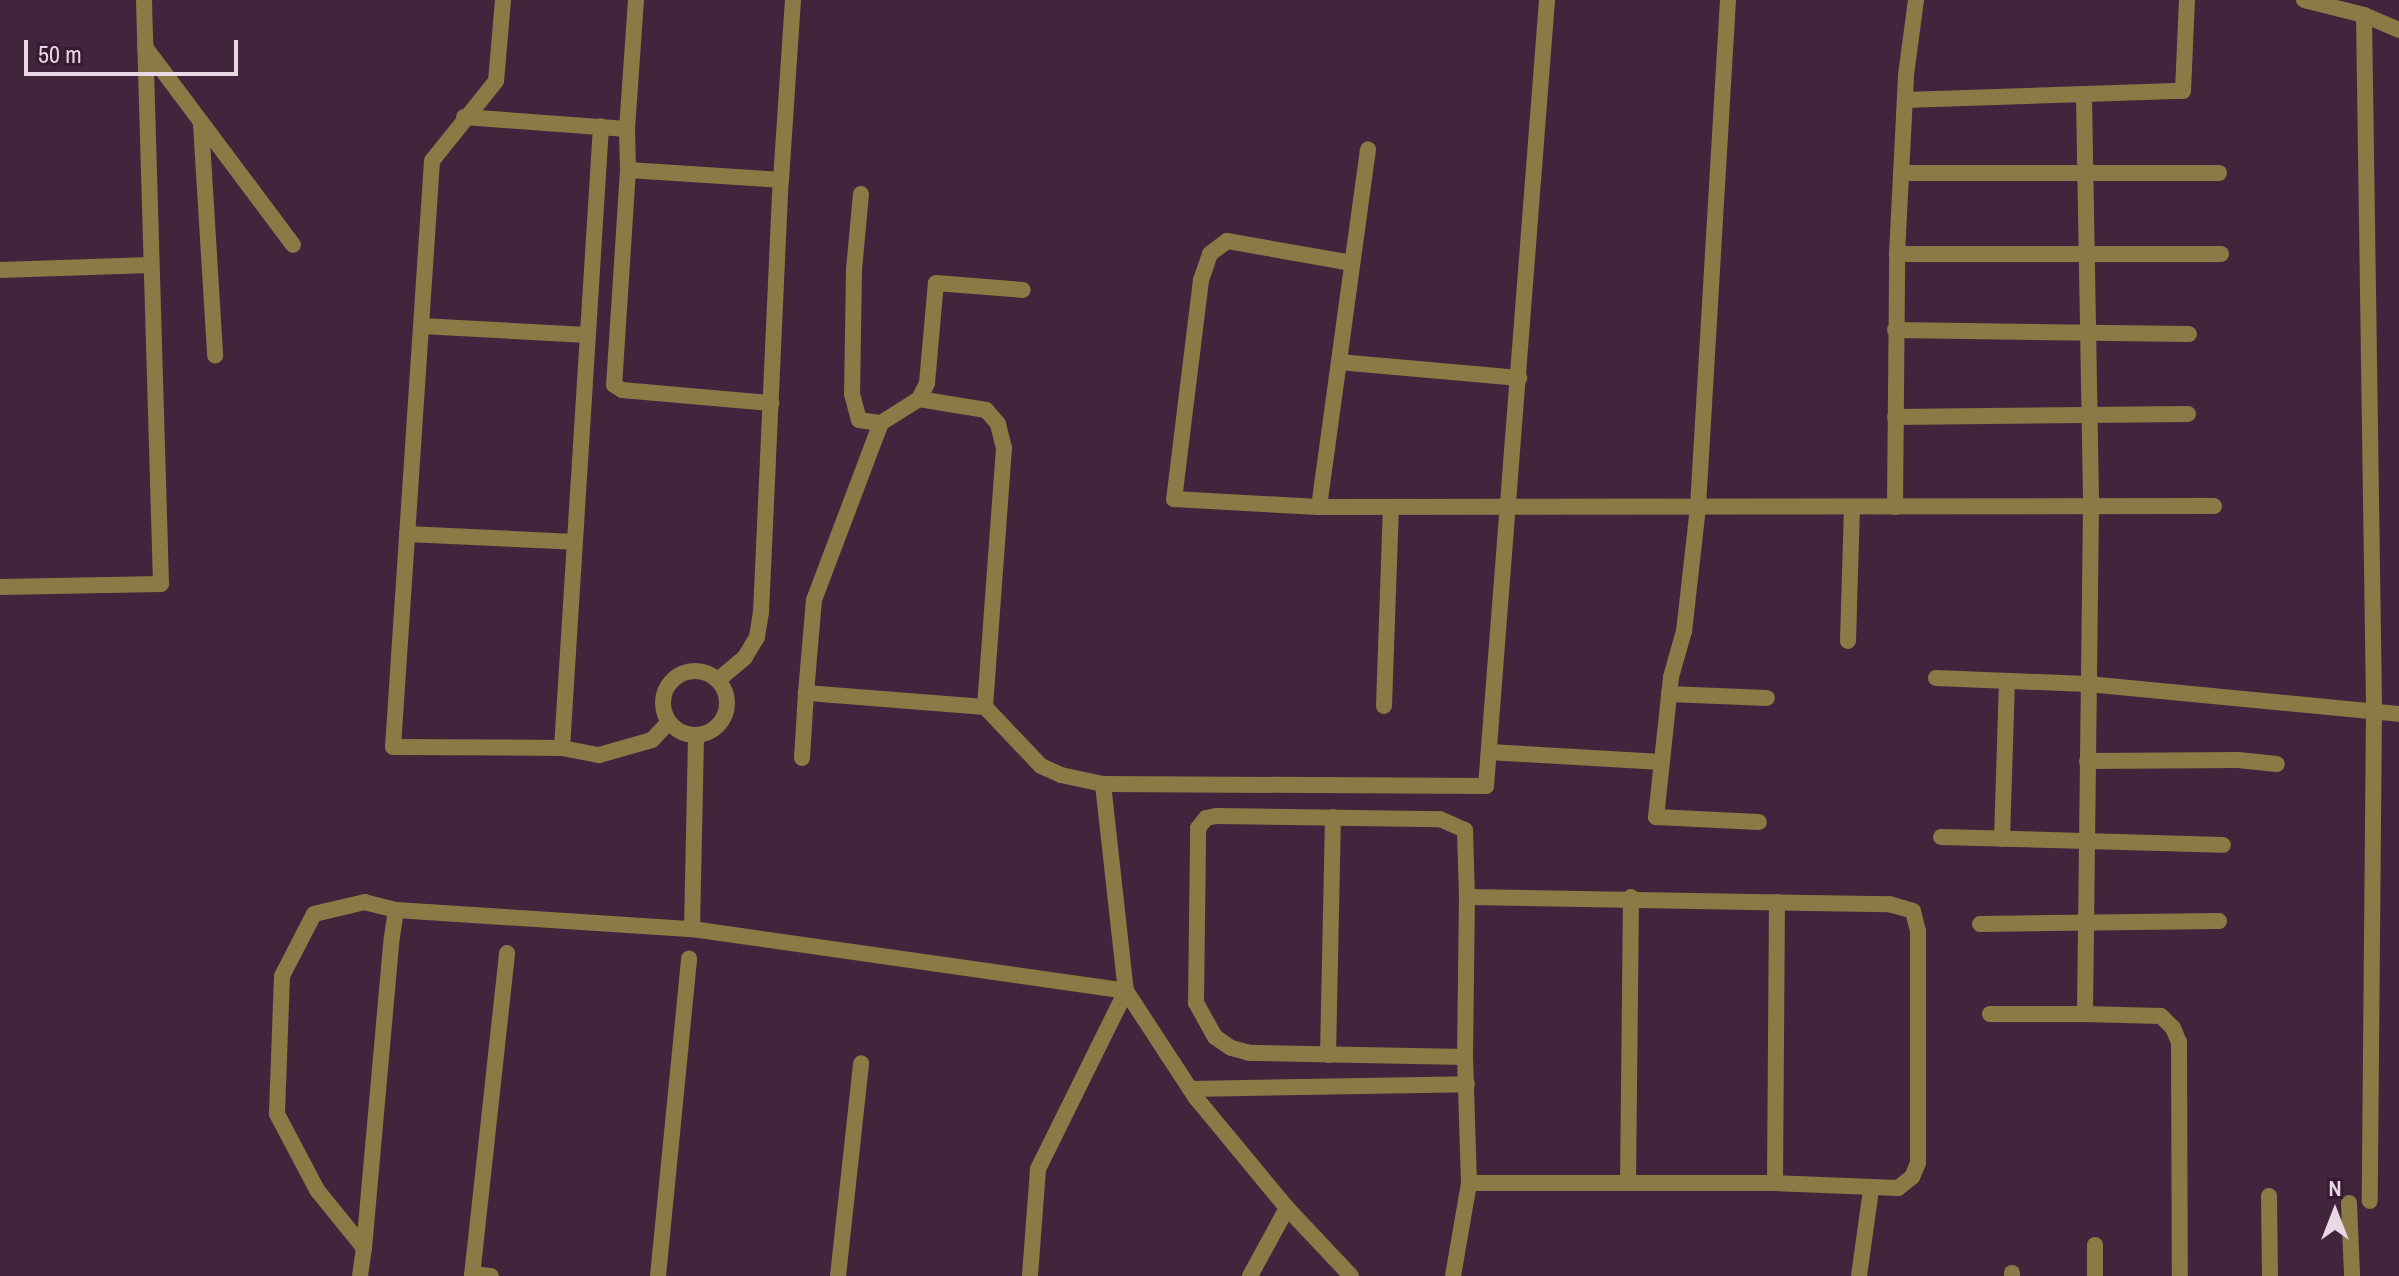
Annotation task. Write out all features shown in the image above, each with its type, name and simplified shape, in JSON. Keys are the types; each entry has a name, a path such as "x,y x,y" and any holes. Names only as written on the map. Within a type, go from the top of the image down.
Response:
{"street":[{"path":"0,587 161,584 144,0"},
{"path":"503,0 496,81 464,117 432,161 393,747 562,748 599,755 652,740 668,723"},
{"path":"636,0 614,385 622,390 771,403"},
{"path":"718,680 745,657 757,637 793,0"},
{"path":"806,693 985,707 1041,766 1061,775 1103,784 1486,786 1547,0"},
{"path":"1728,0 1698,507 1684,631 1669,694 1656,817 1759,822"},
{"path":"1895,507 1897,254 1905,100 1916,0"},
{"path":"1905,100 2084,97 2183,91 2187,0"},
{"path":"2304,0 2364,15 2399,30"},
{"path":"2364,15 2374,709 2370,1201"},
{"path":"145,47 293,245"},
{"path":"2084,97 2091,507 2085,1014"},
{"path":"464,117 627,129"},
{"path":"201,123 215,356"},
{"path":"562,748 601,126"},
{"path":"1319,507 1368,149"},
{"path":"628,170 781,180"},
{"path":"1901,173 2219,173"},
{"path":"861,194 854,270 852,394 859,420 881,423"},
{"path":"1352,263 1227,241 1210,254 1201,280 1174,499 1319,507 2214,506"},
{"path":"1897,254 2221,254"},
{"path":"0,270 151,265"},
{"path":"802,758 814,600 881,423 919,399 927,383 936,283 1023,290"},
{"path":"422,326 588,335"},
{"path":"1895,330 2189,334"},
{"path":"1339,362 1519,378"},
{"path":"919,399 986,410 998,424 1004,448 985,707"},
{"path":"1895,417 2188,414"},
{"path":"1384,706 1391,507"},
{"path":"1848,641 1852,507"},
{"path":"407,534 574,542"},
{"path":"701,670 718,680 726,693 727,707 722,722 710,732 696,736 680,733 668,723 661,705 666,685 681,672 701,670"},
{"path":"1936,678 2088,684 2374,709 2399,714"},
{"path":"2002,839 2007,681"},
{"path":"1669,694 1767,698"},
{"path":"692,929 696,736"},
{"path":"1489,752 1662,762"},
{"path":"2087,761 2238,760 2277,764"},
{"path":"1103,784 1126,991 1190,1089 1287,1208 1351,1276"},
{"path":"1328,1055 1333,817"},
{"path":"1453,1276 1469,1183 1465,1057 1465,830 1440,819 1206,818 1198,828 1196,1003 1201,1017 1215,1037 1250,1053 1465,1057"},
{"path":"1941,837 2223,845"},
{"path":"1467,897 1631,897 1889,904 1913,911 1917,920 1918,1163 1912,1177 1898,1188 1775,1183 1469,1183"},
{"path":"1628,1183 1631,897"},
{"path":"364,1248 317,1190 277,1114 282,976 314,914 365,902 396,910 692,929 1126,991"},
{"path":"1775,1183 1777,902"},
{"path":"360,1276 396,910"},
{"path":"1980,924 2219,921"},
{"path":"491,1276 472,1275 507,953"},
{"path":"658,1276 689,959"},
{"path":"1030,1276 1038,1169 1126,991"},
{"path":"1990,1014 2161,1016 2173,1028 2179,1042 2180,1276"},
{"path":"838,1276 861,1063"},
{"path":"1190,1089 1467,1084"},
{"path":"1859,1276 1871,1189"},
{"path":"2269,1196 2270,1276"},
{"path":"2349,1203 2352,1276"},
{"path":"1250,1276 1287,1208"},
{"path":"2095,1245 2095,1276"}]}
